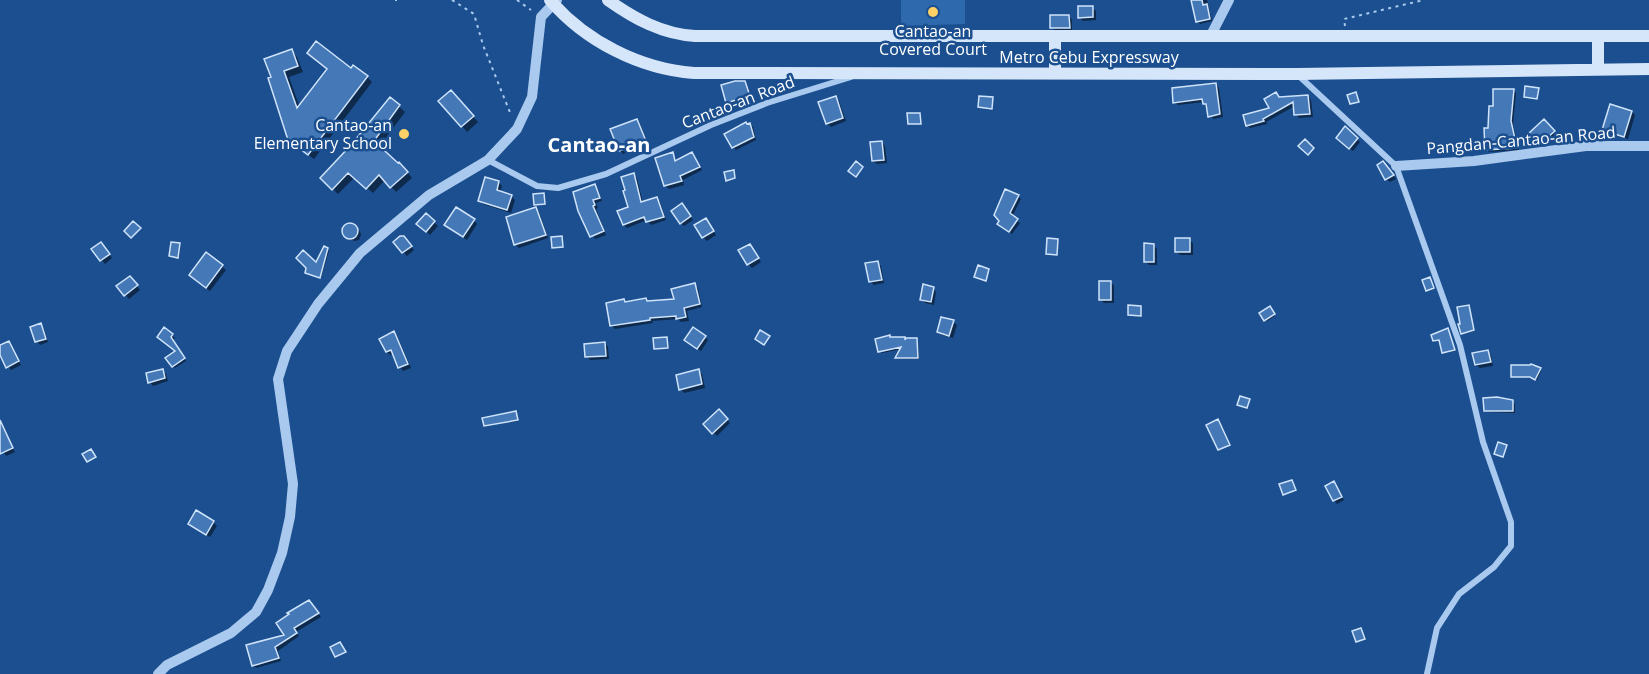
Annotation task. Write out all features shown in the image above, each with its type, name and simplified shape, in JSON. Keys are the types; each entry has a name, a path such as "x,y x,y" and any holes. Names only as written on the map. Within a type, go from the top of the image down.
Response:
{"main road":[{"name":"Metro Cebu Expressway","path":"608,0 655,28 687,36 1649,36"},
{"name":"Metro Cebu Expressway","path":"554,1 568,20 618,52 666,69 694,73 1297,74 1649,69"},
{"path":"1054,37 1055,73"},
{"path":"1598,37 1598,69"}],"street":[{"path":"1210,37 1229,0"},
{"path":"158,674 167,665 231,633 256,612 268,590 282,554 290,517 293,484 278,379 286,351 318,304 360,253 429,195 488,160 517,129 531,97 541,17 554,1"},
{"name":"Cantao-an Road","path":"488,160 537,186 558,188 606,174 711,125 767,103 863,73"},
{"path":"1297,74 1396,166 1460,345 1483,442 1511,522 1510,546 1494,567 1459,594 1437,628 1427,674"},
{"name":"Pangdan-Cantao-an Road","path":"1396,166 1474,161 1586,146 1649,146"}],"path":[{"path":"452,0 474,14 483,45 517,129"},
{"path":"516,0 541,17"},
{"path":"1345,37 1344,19 1424,0"}],"shaded area":[{"name":"Cantao-an Covered Court","path":"901,0 965,0 965,24 901,26"}],"building":[{"path":"1191,0 1202,0 1203,5 1207,4 1210,19 1196,22"},
{"path":"1078,6 1093,6 1093,17 1078,18"},
{"path":"1050,15 1069,15 1070,28 1050,28"},
{"path":"316,41 351,68 353,65 368,76 308,155 288,140 264,59 292,49 298,66 284,71 297,108 327,69 307,53"},
{"path":"745,81 750,96 726,103 721,85"},
{"path":"1216,83 1220,114 1208,117 1206,104 1203,104 1202,99 1173,103 1172,88"},
{"path":"1525,86 1539,88 1537,99 1524,97"},
{"path":"1493,89 1514,89 1511,121 1517,148 1485,150 1484,128 1488,128 1489,106 1493,106"},
{"path":"451,90 474,116 461,127 438,101"},
{"path":"1276,92 1279,97 1308,95 1310,114 1294,115 1293,102 1263,119 1264,121 1246,126 1243,115 1269,108 1264,99"},
{"path":"1356,92 1359,102 1350,104 1347,95"},
{"path":"836,96 843,118 826,124 818,102"},
{"path":"979,96 993,97 992,109 978,107"},
{"path":"390,97 400,105 374,141 408,172 390,188 379,175 366,189 348,173 332,190 320,178 351,145"},
{"path":"1610,104 1632,111 1624,137 1602,130"},
{"path":"907,113 920,113 921,124 908,124"},
{"path":"637,119 646,141 619,151 610,129"},
{"path":"1544,119 1555,131 1539,145 1528,134"},
{"path":"746,122 750,123 754,137 732,148 724,134"},
{"path":"1345,126 1358,138 1349,149 1336,138"},
{"path":"1305,139 1314,148 1308,155 1298,146"},
{"path":"882,141 884,160 872,161 870,142"},
{"path":"673,152 675,161 692,152 700,167 680,176 682,181 664,186 655,158"},
{"path":"856,161 863,167 856,177 848,171"},
{"path":"1383,161 1394,175 1385,180 1377,165"},
{"path":"734,170 735,178 726,181 724,172"},
{"path":"634,173 641,202 657,197 664,217 646,222 644,217 623,225 617,211 628,207 621,177"},
{"path":"485,177 499,181 497,190 512,195 507,210 478,201"},
{"path":"595,184 600,198 593,200 595,205 593,206 604,231 590,237 578,211 573,192"},
{"path":"1005,189 1019,195 1010,213 1018,219 1009,232 997,224 999,221 994,215"},
{"path":"544,193 545,204 534,205 533,194"},
{"path":"682,203 691,216 680,224 671,211"},
{"path":"456,207 475,219 463,237 444,225"},
{"path":"536,207 546,235 514,245 506,217"},
{"path":"426,213 435,221 426,232 416,224"},
{"path":"706,218 714,231 702,238 694,225"},
{"path":"133,221 141,228 131,238 124,231"},
{"path":"347,223 353,223 358,231 356,237 347,239 342,234 342,228"},
{"path":"400,236 404,236 412,246 402,253 393,242"},
{"path":"562,236 563,247 552,248 551,237"},
{"path":"1047,238 1058,239 1057,255 1046,254"},
{"path":"1175,238 1190,238 1190,252 1175,252"},
{"path":"101,242 110,254 100,261 91,249"},
{"path":"171,242 180,243 178,258 169,256"},
{"path":"1144,243 1154,244 1154,262 1144,262"},
{"path":"750,244 759,258 747,265 738,250"},
{"path":"324,246 328,248 320,278 305,273 306,268 296,258 303,250 316,262"},
{"path":"206,252 223,265 206,288 189,275"},
{"path":"878,261 882,280 869,282 865,263"},
{"path":"978,265 989,269 986,281 974,277"},
{"path":"130,276 138,285 124,296 116,286"},
{"path":"1430,277 1434,288 1426,291 1422,280"},
{"path":"1099,281 1111,281 1111,300 1099,300"},
{"path":"695,283 700,304 684,308 686,317 650,318 650,320 610,326 606,303 624,299 625,302 646,298 647,301 674,299 671,289"},
{"path":"923,284 934,287 931,302 920,300"},
{"path":"1128,305 1141,306 1141,316 1128,315"},
{"path":"1469,305 1474,330 1461,334 1457,307"},
{"path":"1270,306 1275,314 1264,321 1259,313"},
{"path":"941,317 954,320 949,336 937,332"},
{"path":"41,323 46,339 35,342 30,327"},
{"path":"164,327 173,334 171,337 185,358 172,367 165,358 175,351 157,337"},
{"path":"693,327 706,336 697,349 684,340"},
{"path":"1448,328 1455,350 1442,353 1439,340 1433,341 1431,335"},
{"path":"760,330 770,336 764,345 755,339"},
{"path":"394,331 408,364 398,368 391,350 386,352 379,339"},
{"path":"890,335 890,337 905,337 905,340 906,338 917,338 918,358 895,358 901,347 878,352 875,339"},
{"path":"667,337 668,348 654,349 653,338"},
{"path":"9,341 19,361 6,368 0,355 0,345"},
{"path":"605,342 606,356 585,357 584,344"},
{"path":"1488,350 1491,362 1475,365 1472,353"},
{"path":"1531,364 1541,368 1535,380 1530,377 1511,377 1511,365"},
{"path":"163,369 165,378 148,383 146,373"},
{"path":"699,369 702,384 679,390 676,375"},
{"path":"1240,396 1250,399 1247,408 1237,405"},
{"path":"1497,397 1513,400 1513,411 1484,411 1483,398"},
{"path":"719,409 728,419 712,434 703,424"},
{"path":"516,411 518,420 484,426 482,418"},
{"path":"1218,419 1230,445 1218,450 1206,425"},
{"path":"0,420 13,448 0,454"},
{"path":"1498,442 1507,445 1503,457 1494,454"},
{"path":"91,449 96,457 87,462 82,454"},
{"path":"1292,480 1296,490 1283,495 1279,484"},
{"path":"1334,481 1342,497 1333,501 1325,486"},
{"path":"196,510 214,521 206,535 188,524"},
{"path":"309,600 319,613 294,628 297,633 275,647 279,658 252,666 246,645 284,635 276,623 289,614 287,613"},
{"path":"1361,628 1365,639 1356,642 1352,631"},
{"path":"340,642 346,652 335,657 330,647"}],"place":[{"name":"Cantao-an Covered Court","path":"933,12"},
{"name":"Cantao-an Elementary School","path":"404,134"}],"district":[{"name":"Cantao-an","path":"599,145"}]}
